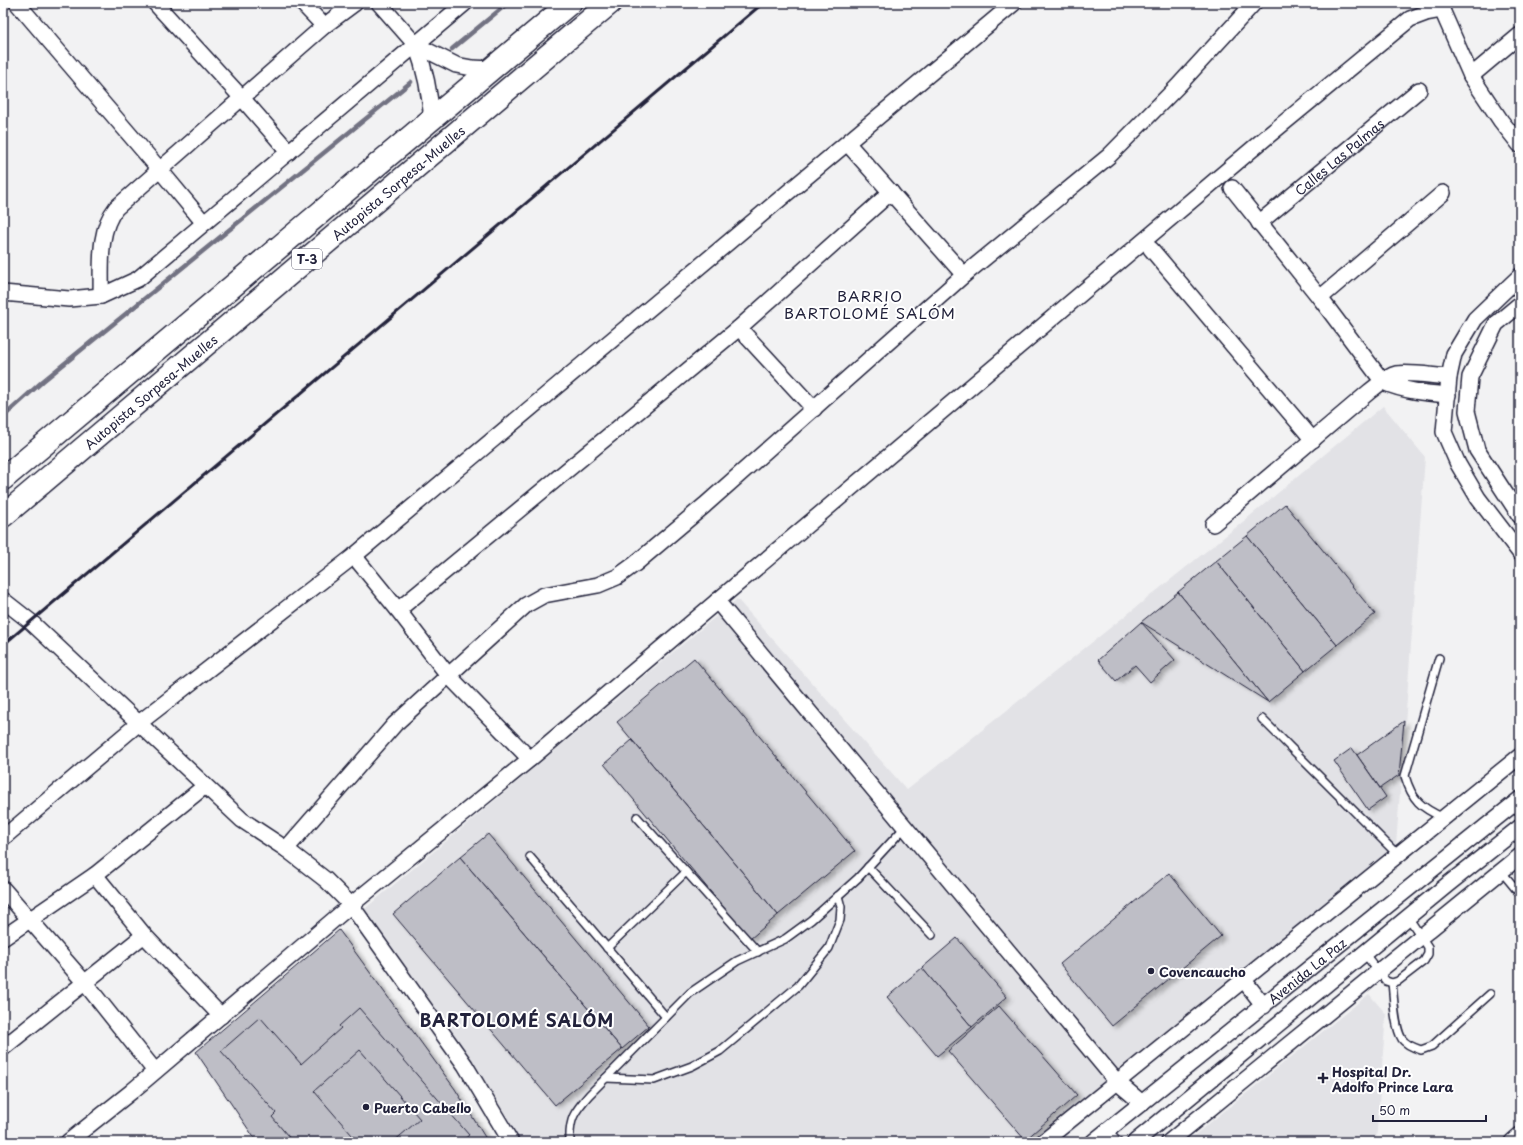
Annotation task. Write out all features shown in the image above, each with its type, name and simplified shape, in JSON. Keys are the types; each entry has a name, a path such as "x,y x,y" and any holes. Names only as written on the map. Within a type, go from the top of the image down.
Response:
{"main road":[{"name":"Autopista Sorpesa-Muelles","path":"3,479 570,3"},
{"name":"Autopista Sorpesa-Muelles","path":"6,516 610,3"}],"street":[{"path":"17,3 204,223"},
{"path":"155,3 289,152"},
{"path":"302,3 324,26"},
{"path":"101,296 102,248 105,226 109,216 116,208 324,26 355,3"},
{"path":"379,3 416,45 456,65 472,68 492,69"},
{"path":"3,293 70,299 101,296 138,279 465,3"},
{"path":"3,838 140,723 354,556 848,144 1014,3"},
{"path":"286,850 395,724 526,604 544,595 598,585 617,577 635,564 814,409 964,275 1109,156 1177,87 1254,3"},
{"path":"68,1142 222,1016 351,905 530,759 716,600 1269,135 1410,19 1443,6 1471,76 1501,121 1520,145"},
{"path":"1471,76 1520,35"},
{"path":"416,45 426,77 431,102 432,120"},
{"name":"Calles Las Palmas","path":"1259,223 1419,90"},
{"path":"848,144 964,275"},
{"path":"1232,188 1320,298 1383,382 1395,387 1419,392 1448,395"},
{"path":"398,610 739,328 891,192"},
{"path":"1320,298 1443,193"},
{"path":"1151,249 1313,440"},
{"path":"1520,276 1475,319 1454,354 1449,377 1444,432 1458,464 1478,498 1520,553"},
{"path":"1520,304 1496,324 1470,377 1467,411 1477,450 1520,516"},
{"path":"739,328 814,409"},
{"path":"1213,524 1383,382 1395,374 1449,377"},
{"path":"354,556 448,675 530,759"},
{"path":"3,600 31,622 242,820 326,880 351,905 465,1066 511,1142"},
{"path":"716,600 1117,1082 1142,1103"},
{"path":"1043,1142 1520,756"},
{"path":"3,938 95,875 205,786"},
{"name":"Avenida La Paz","path":"1093,1142 1520,799"},
{"name":"Avenida La Paz","path":"1135,1142 1408,917 1520,827"},
{"path":"1169,1142 1520,856"},
{"path":"95,875 144,935 222,1016"},
{"path":"3,889 85,983 155,1071"},
{"path":"3,1048 144,935"},
{"path":"1243,979 1264,1006"},
{"path":"1512,1142 1520,1135"}],"lane":[{"path":"1440,658 1405,776 1409,789 1417,803 1428,811 1444,818"},
{"path":"1262,719 1398,855"},
{"path":"637,817 758,952"},
{"path":"570,1142 570,1131 575,1111 690,993 736,961 785,939 838,896 868,867 905,827"},
{"path":"530,857 666,1017"},
{"path":"868,867 932,935"},
{"path":"1501,871 1520,894"},
{"path":"607,948 686,872"},
{"path":"606,1078 654,1080 692,1066 720,1052 798,986 829,948 840,920 841,907 838,896"},
{"path":"1364,953 1386,981 1392,983 1398,981 1424,961 1428,954 1428,947 1422,935 1408,917"},
{"path":"1392,983 1397,1025 1402,1040 1410,1046 1421,1050 1432,1046 1490,994"},
{"path":"1107,1131 1118,1142"}],"shaded area":[{"path":"1383,406 1425,457 1395,859 1059,1142 518,1142 361,912 737,599 907,790 1244,521"},
{"name":"Hospital Dr. Adolfo Prince Lara","path":"1369,994 1386,1014 1376,1142 1186,1142"}],"building":[{"path":"1285,504 1375,614 1337,645 1247,536"},
{"path":"1247,536 1337,645 1305,671 1216,561"},
{"path":"1216,561 1305,671 1268,702 1178,592"},
{"path":"1178,592 1268,702 1141,622"},
{"path":"1141,622 1175,660 1150,682 1135,665 1116,681 1098,660"},
{"path":"694,658 855,851 778,915 617,722"},
{"path":"1404,721 1399,775 1380,788 1357,755"},
{"path":"632,740 778,915 750,939 604,764"},
{"path":"1352,748 1386,797 1368,810 1334,761"},
{"path":"488,834 649,1026 622,1049 460,857"},
{"path":"460,857 622,1049 555,1105 393,914"},
{"path":"1169,873 1221,936 1112,1026 1060,964"},
{"path":"339,930 455,1089 488,1142 257,1142 196,1052"},
{"path":"957,938 1007,997 972,1027 922,968"},
{"path":"922,968 972,1027 937,1056 887,997"},
{"path":"999,1006 1077,1095 1025,1140 948,1051"},
{"path":"359,1008 469,1135 461,1142 439,1142 437,1139 433,1142 393,1142 420,1119 360,1050 314,1091 358,1142 293,1142 272,1117 276,1113 221,1051 260,1017 301,1064 341,1028 339,1026"}],"waterway":[{"path":"452,49 508,3"},
{"path":"3,417 43,381 411,82"}],"railway":[{"path":"3,645 763,3"}],"place":[{"name":"Covencaucho","path":"1151,971"},
{"name":"Hospital Dr. Adolfo Prince Lara","path":"1323,1078"},
{"name":"Puerto Cabello","path":"366,1107"}],"district":[{"name":"BARRIO BARTOLOMÉ SALÓM","path":"870,304"},
{"name":"BARTOLOMÉ SALÓM","path":"517,1020"}]}
